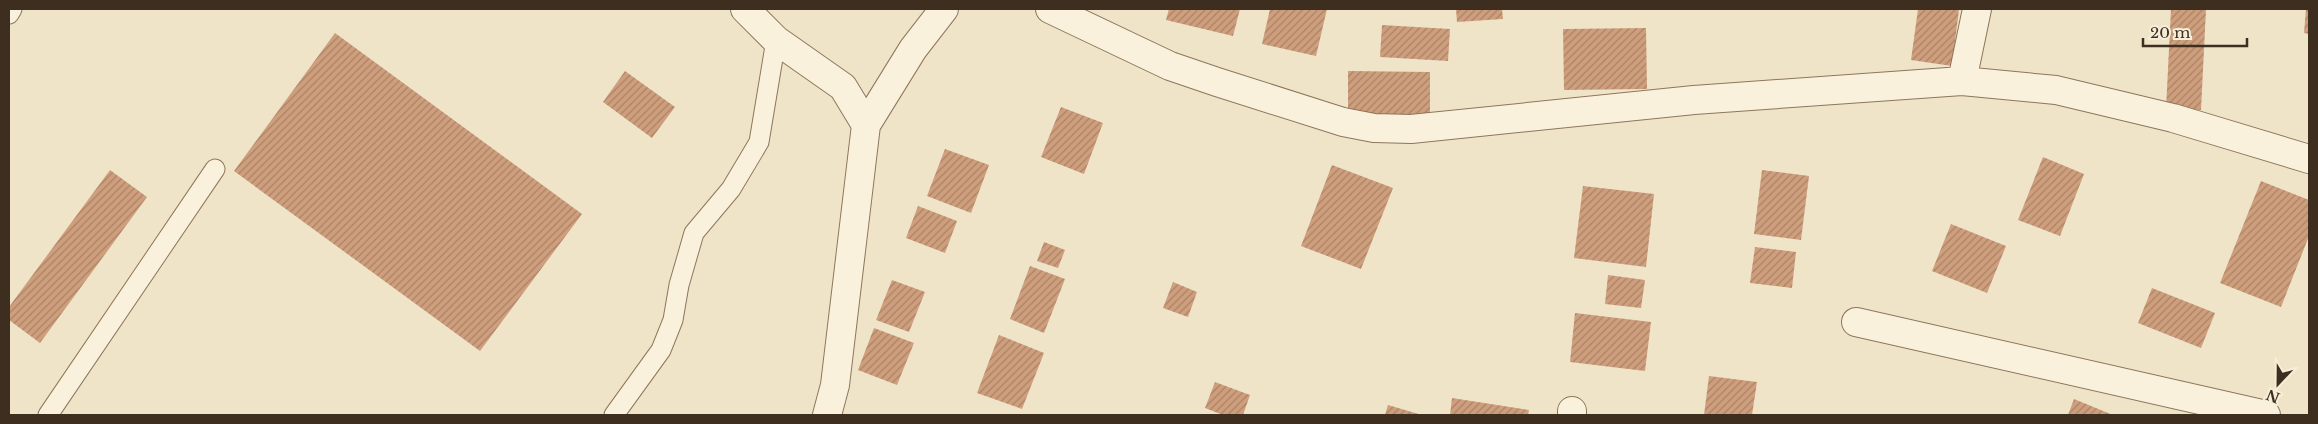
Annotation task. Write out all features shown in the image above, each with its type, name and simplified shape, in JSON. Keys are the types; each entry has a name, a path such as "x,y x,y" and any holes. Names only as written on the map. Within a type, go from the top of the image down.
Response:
{"street":[{"path":"745,9 776,40 843,87 866,125"},
{"path":"827,415 835,385 866,125 913,49 944,9"},
{"path":"1050,9 1170,66 1334,119 1374,128 1411,128 1694,100 1962,81 2056,90 2173,118 2309,159"},
{"path":"1962,81 1977,9"},
{"path":"1856,322 2266,415"}],"lane":[{"path":"9,14 12,9"},
{"path":"614,415 661,350 673,320 694,233 731,190 759,142 776,40"},
{"path":"48,415 215,169"}],"building":[{"path":"1169,9 1240,9 1233,36 1166,20"},
{"path":"1270,9 1327,9 1316,56 1262,44"},
{"path":"1456,9 1502,9 1503,19 1457,22"},
{"path":"1918,9 1959,9 1952,66 1911,60"},
{"path":"2171,9 2206,9 2201,110 2166,109"},
{"path":"2306,9 2309,9 2309,34 2304,33"},
{"path":"1382,25 1450,29 1448,61 1380,57"},
{"path":"1646,28 1647,89 1564,90 1563,29"},
{"path":"335,33 582,214 480,351 234,171"},
{"path":"625,71 675,107 652,138 603,102"},
{"path":"1348,71 1430,72 1430,115 1348,114"},
{"path":"1061,107 1103,123 1084,174 1041,157"},
{"path":"945,149 989,165 971,213 927,196"},
{"path":"2043,157 2084,174 2060,236 2018,220"},
{"path":"1332,165 1393,188 1361,269 1301,246"},
{"path":"110,170 147,197 40,343 9,320 9,307"},
{"path":"1762,170 1809,176 1801,240 1754,234"},
{"path":"2261,181 2309,200 2309,236 2281,307 2220,283"},
{"path":"1583,186 1654,194 1646,267 1574,258"},
{"path":"918,206 957,221 945,253 906,238"},
{"path":"1951,224 2006,246 1987,293 1932,271"},
{"path":"1044,242 1065,250 1058,268 1037,261"},
{"path":"1755,247 1796,252 1792,288 1750,283"},
{"path":"1030,266 1065,279 1044,333 1010,319"},
{"path":"1608,275 1645,280 1641,308 1605,304"},
{"path":"892,280 925,292 909,332 876,320"},
{"path":"1173,282 1197,292 1188,317 1163,308"},
{"path":"2152,288 2215,313 2201,348 2138,323"},
{"path":"1575,313 1651,322 1645,371 1570,362"},
{"path":"874,328 914,343 897,385 858,370"},
{"path":"999,335 1044,353 1022,409 977,393"},
{"path":"1709,376 1757,382 1752,415 1704,415"},
{"path":"1215,382 1250,395 1243,415 1223,415 1205,408"},
{"path":"1452,398 1529,410 1528,415 1450,415"},
{"path":"2074,399 2113,415 2068,415"},
{"path":"1388,405 1422,415 1385,415"}]}
